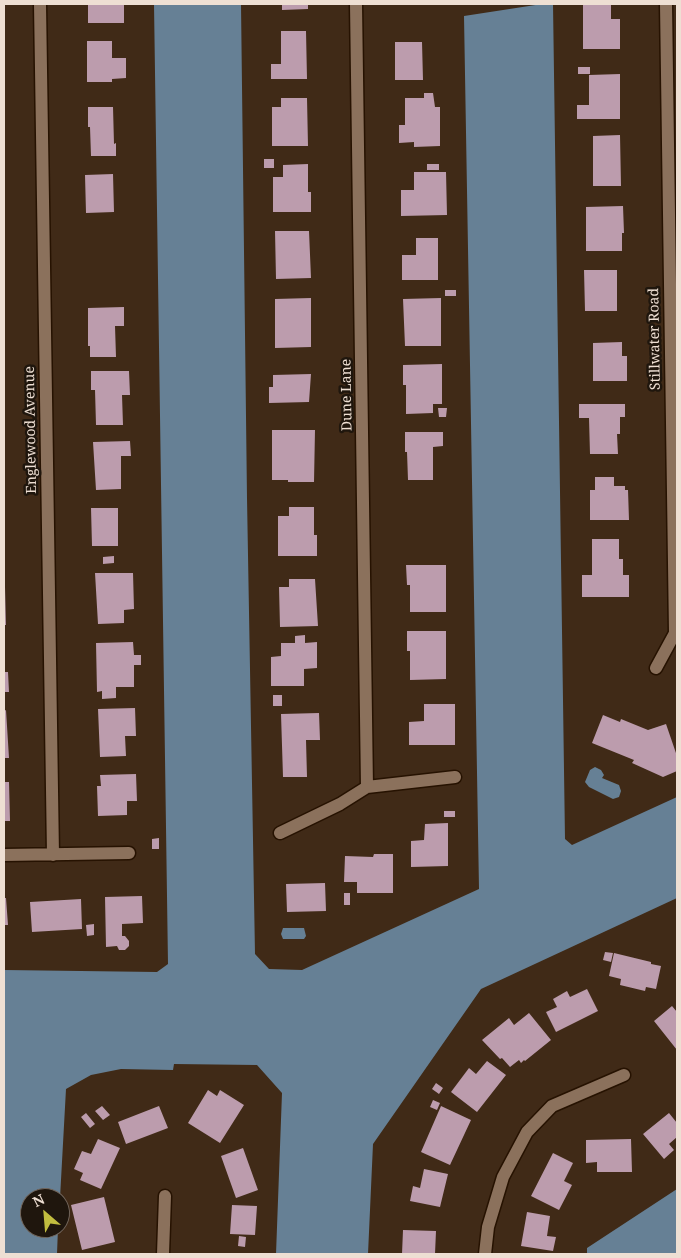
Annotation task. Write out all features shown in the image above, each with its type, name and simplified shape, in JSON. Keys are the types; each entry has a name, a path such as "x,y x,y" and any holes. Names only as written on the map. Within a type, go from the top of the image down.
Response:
{"street":[{"name":"Englewood Avenue","path":"40,4 53,855"},
{"name":"Dune Lane","path":"356,4 367,787"},
{"name":"Stillwater Road","path":"656,668 674,633 666,4"},
{"path":"280,832 340,804 367,787 455,777"},
{"path":"4,855 129,853"},
{"path":"486,1254 488,1227 503,1177 527,1132 552,1106 624,1075"},
{"path":"163,1254 165,1196"}],"water":[{"path":"154,4 241,4 255,954 269,969 302,970 479,889 464,16 553,4 565,839 572,845 677,797 677,898 481,989 373,1144 368,1254 276,1254 282,1093 257,1065 174,1064 173,1070 121,1069 91,1075 66,1089 61,1188 20,1188 20,1238 58,1238 57,1254 4,1254 4,970 157,972 168,964"},
{"path":"595,767 601,770 604,775 602,778 619,785 621,791 619,797 613,799 589,787 585,782 590,770"},
{"path":"283,928 304,928 306,936 304,939 283,939 281,934"},
{"path":"677,1189 677,1254 587,1254 587,1248"}],"building":[{"path":"88,4 124,4 124,23 88,23"},
{"path":"282,4 308,4 308,9 282,10"},
{"path":"583,4 611,4 611,19 620,19 620,49 583,49"},
{"path":"281,31 306,31 307,79 271,79 271,64 281,64"},
{"path":"87,41 112,41 112,58 126,58 126,78 112,79 112,82 87,82"},
{"path":"395,42 422,42 423,80 395,80"},
{"path":"578,67 590,67 590,74 578,74"},
{"path":"620,74 620,119 577,119 577,105 589,105 589,75"},
{"path":"424,93 433,93 435,107 440,107 440,146 414,147 414,142 399,143 399,125 405,125 405,98 424,98"},
{"path":"281,98 307,98 308,146 272,146 272,107 281,107"},
{"path":"88,107 113,107 116,156 91,156"},
{"path":"620,135 621,186 593,186 593,136"},
{"path":"264,159 274,159 274,168 264,168"},
{"path":"308,164 308,192 311,192 311,212 273,212 273,177 283,177 283,165"},
{"path":"427,164 439,164 439,170 427,170"},
{"path":"414,172 446,172 447,215 401,216 401,190 414,190"},
{"path":"113,174 114,212 86,213 85,175"},
{"path":"623,206 624,233 622,233 622,251 586,251 586,207"},
{"path":"275,231 309,231 311,278 276,279"},
{"path":"416,238 438,238 438,280 402,280 402,255 416,255"},
{"path":"584,270 617,270 617,311 585,311"},
{"path":"445,290 456,290 456,296 445,296"},
{"path":"311,298 311,347 275,348 275,299"},
{"path":"441,298 441,346 405,346 403,299"},
{"path":"124,307 124,326 115,326 116,357 90,357 90,346 88,346 88,308"},
{"path":"622,342 622,356 627,356 627,381 593,381 593,343"},
{"path":"442,364 442,404 433,404 433,413 406,414 406,385 403,385 403,365"},
{"path":"91,371 129,371 130,395 122,395 123,425 96,425 95,390 91,390"},
{"path":"311,374 309,402 269,403 269,387 273,387 273,375"},
{"path":"579,404 625,404 625,417 620,417 620,434 617,434 618,454 590,454 589,418 579,418"},
{"path":"438,408 447,408 446,417 439,417"},
{"path":"272,430 315,430 314,482 272,480"},
{"path":"405,432 443,432 443,446 433,447 433,480 408,480"},
{"path":"130,441 131,456 121,456 121,489 96,490 93,442"},
{"path":"595,477 614,477 614,486 625,486 625,490 628,490 629,520 590,520 590,490 595,490"},
{"path":"289,507 314,507 314,535 317,535 317,556 278,556 278,516 289,516"},
{"path":"91,508 118,508 118,546 92,546"},
{"path":"592,539 619,539 619,559 623,559 623,575 629,575 629,597 582,597 582,575 592,575"},
{"path":"114,556 114,563 103,564 103,557"},
{"path":"406,565 446,565 446,612 410,612 410,585 407,585"},
{"path":"95,573 133,573 134,609 124,610 124,623 98,624"},
{"path":"289,579 315,579 318,626 280,627 279,587 289,587"},
{"path":"5,587 6,625 4,625"},
{"path":"407,631 446,631 446,679 410,680 410,651 407,651"},
{"path":"305,635 305,643 317,642 317,668 304,669 304,686 271,686 271,657 281,656 281,643 295,643 295,636"},
{"path":"133,642 134,655 141,655 141,665 134,665 134,687 116,687 116,698 102,699 102,691 97,692 96,643"},
{"path":"4,667 5,672 8,672 9,692 4,692"},
{"path":"273,695 282,695 282,706 273,706"},
{"path":"424,704 455,704 455,745 409,745 409,722 424,721"},
{"path":"135,708 136,736 125,736 126,756 100,757 98,709"},
{"path":"6,710 9,758 4,758 4,711"},
{"path":"319,713 320,740 306,740 307,777 283,777 281,714"},
{"path":"603,715 620,722 621,719 648,730 666,724 677,756 677,771 663,777 632,763 634,760 592,743"},
{"path":"136,774 137,801 127,801 127,815 98,816 97,786 101,786 100,775"},
{"path":"4,782 9,782 10,821 4,821"},
{"path":"444,811 455,811 455,817 444,817"},
{"path":"448,823 448,866 411,867 411,841 424,840 425,824"},
{"path":"159,838 159,849 152,849 152,839"},
{"path":"374,854 393,854 393,893 357,893 357,882 344,882 345,856 373,857"},
{"path":"325,883 326,911 287,912 286,884"},
{"path":"344,893 350,893 350,905 344,905"},
{"path":"142,896 143,923 122,924 122,936 125,936 129,941 129,946 125,950 119,950 117,946 106,947 105,897"},
{"path":"4,898 6,898 8,925 4,925"},
{"path":"81,899 82,929 32,932 30,902"},
{"path":"94,924 94,935 87,936 86,925"},
{"path":"605,952 613,953 611,962 603,960"},
{"path":"614,953 661,966 656,989 646,987 645,991 620,985 621,979 609,976"},
{"path":"587,989 598,1011 556,1032 546,1012 557,1007 553,999 567,991 570,997"},
{"path":"672,1006 677,1012 677,1050 654,1021"},
{"path":"529,1013 551,1040 525,1061 521,1063 519,1060 510,1067 482,1040 509,1018 514,1025"},
{"path":"487,1061 506,1075 477,1112 451,1092 469,1068 476,1074"},
{"path":"436,1083 443,1088 439,1094 432,1089"},
{"path":"208,1090 217,1096 220,1090 244,1105 220,1143 188,1123"},
{"path":"433,1100 440,1103 437,1110 430,1107"},
{"path":"102,1106 110,1115 103,1120 95,1111"},
{"path":"159,1106 168,1128 126,1144 118,1122"},
{"path":"441,1106 471,1120 450,1165 421,1152"},
{"path":"86,1113 95,1124 90,1128 81,1117"},
{"path":"669,1113 677,1123 677,1137 669,1144 674,1150 664,1159 643,1134"},
{"path":"98,1139 120,1148 101,1189 80,1180 83,1173 74,1169 82,1151 91,1154"},
{"path":"631,1139 632,1172 597,1172 597,1162 586,1163 586,1140"},
{"path":"243,1148 258,1190 236,1198 221,1156"},
{"path":"553,1153 573,1163 564,1181 572,1185 559,1210 531,1196"},
{"path":"424,1169 448,1174 440,1207 410,1201 413,1186 420,1188"},
{"path":"104,1197 115,1242 82,1250 71,1205"},
{"path":"232,1205 257,1206 255,1235 230,1234"},
{"path":"527,1212 550,1216 547,1236 556,1237 553,1251 521,1246"},
{"path":"403,1230 436,1231 435,1254 402,1254"},
{"path":"239,1236 246,1237 245,1247 238,1246"}]}
